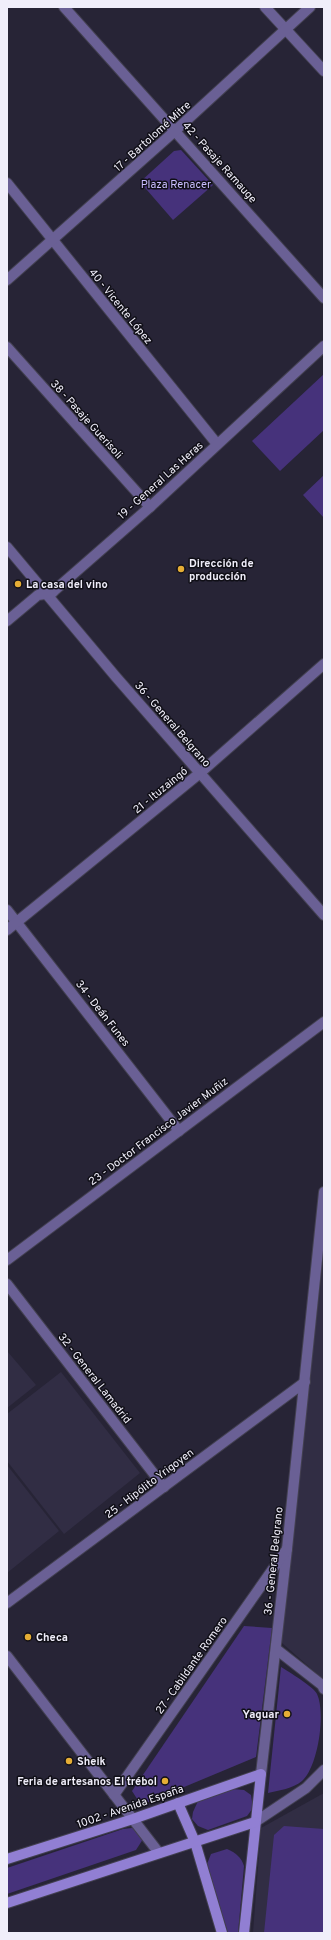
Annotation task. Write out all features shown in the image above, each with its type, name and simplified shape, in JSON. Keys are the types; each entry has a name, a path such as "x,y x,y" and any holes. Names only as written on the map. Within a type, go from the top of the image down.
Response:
{"main road":[{"name":"1002 - Avenida España","path":"7,1859 133,1819 261,1774"},
{"name":"36 - General Belgrano","path":"244,1933 261,1774"},
{"path":"178,1803 195,1842 222,1933"},
{"path":"7,1902 255,1822"}],"street":[{"name":"42 - Pasaje Ramauge","path":"64,7 176,130 324,298"},
{"path":"265,7 324,71"},
{"name":"17 - Bartolomé Mitre","path":"7,280 176,130 310,7"},
{"name":"40 - Vicente López","path":"7,183 218,444"},
{"name":"19 - General Las Heras","path":"7,621 38,595 52,593 150,507 324,346"},
{"name":"38 - Pasaje Guerisoli","path":"7,347 150,507"},
{"name":"36 - General Belgrano","path":"7,547 324,915"},
{"name":"21 - Ituzaingó","path":"7,930 200,772 324,664"},
{"name":"34 - Deán Funes","path":"7,910 179,1130"},
{"name":"23 - Doctor Francisco Javier Muñiz","path":"7,1260 324,1022"},
{"name":"36 - General Belgrano","path":"261,1774 287,1549 324,1192"},
{"name":"32 - General Lamadrid","path":"7,1284 164,1487"},
{"name":"25 - Hipólito Yrigoyen","path":"7,1603 305,1382"},
{"name":"27 - Cabildante Romero","path":"114,1795 287,1549"},
{"path":"276,1649 322,1685 324,1689"},
{"path":"7,1656 160,1853"},
{"path":"255,1822 306,1788 324,1770"}],"shaded area":[{"path":"324,1251 324,1680 281,1642"},
{"path":"7,1351 36,1385 7,1408"},
{"path":"61,1372 140,1473 64,1534 7,1461 7,1414"},
{"path":"7,1465 59,1531 7,1573"},
{"path":"324,1793 324,1933 253,1933 261,1828"}],"green space":[{"name":"Plaza Renacer","path":"181,150 213,185 173,220 140,182 174,151"},
{"path":"324,374 324,430 280,471 252,441"},
{"path":"324,475 324,518 303,495"},
{"path":"244,1626 272,1628 256,1757 141,1805 132,1791"},
{"path":"281,1667 306,1684 317,1694 321,1714 319,1739 308,1774 302,1781 286,1789 268,1793"},
{"path":"232,1789 244,1790 251,1795 253,1808 247,1816 208,1830 198,1826 192,1819 193,1812 198,1801"},
{"path":"284,1826 324,1829 324,1933 264,1933 274,1835"},
{"path":"132,1828 138,1830 143,1839 136,1850 7,1894 7,1868 123,1829"},
{"path":"227,1849 238,1856 244,1866 238,1933 228,1933 207,1864 211,1854"}],"place":[{"name":"Dirección de producción","path":"181,569"},
{"name":"La casa del vino","path":"18,584"},
{"name":"Checa","path":"28,1637"},
{"name":"Yaguar","path":"287,1714"},
{"name":"Sheik","path":"69,1761"},
{"name":"Feria de artesanos El trébol","path":"165,1781"}]}
